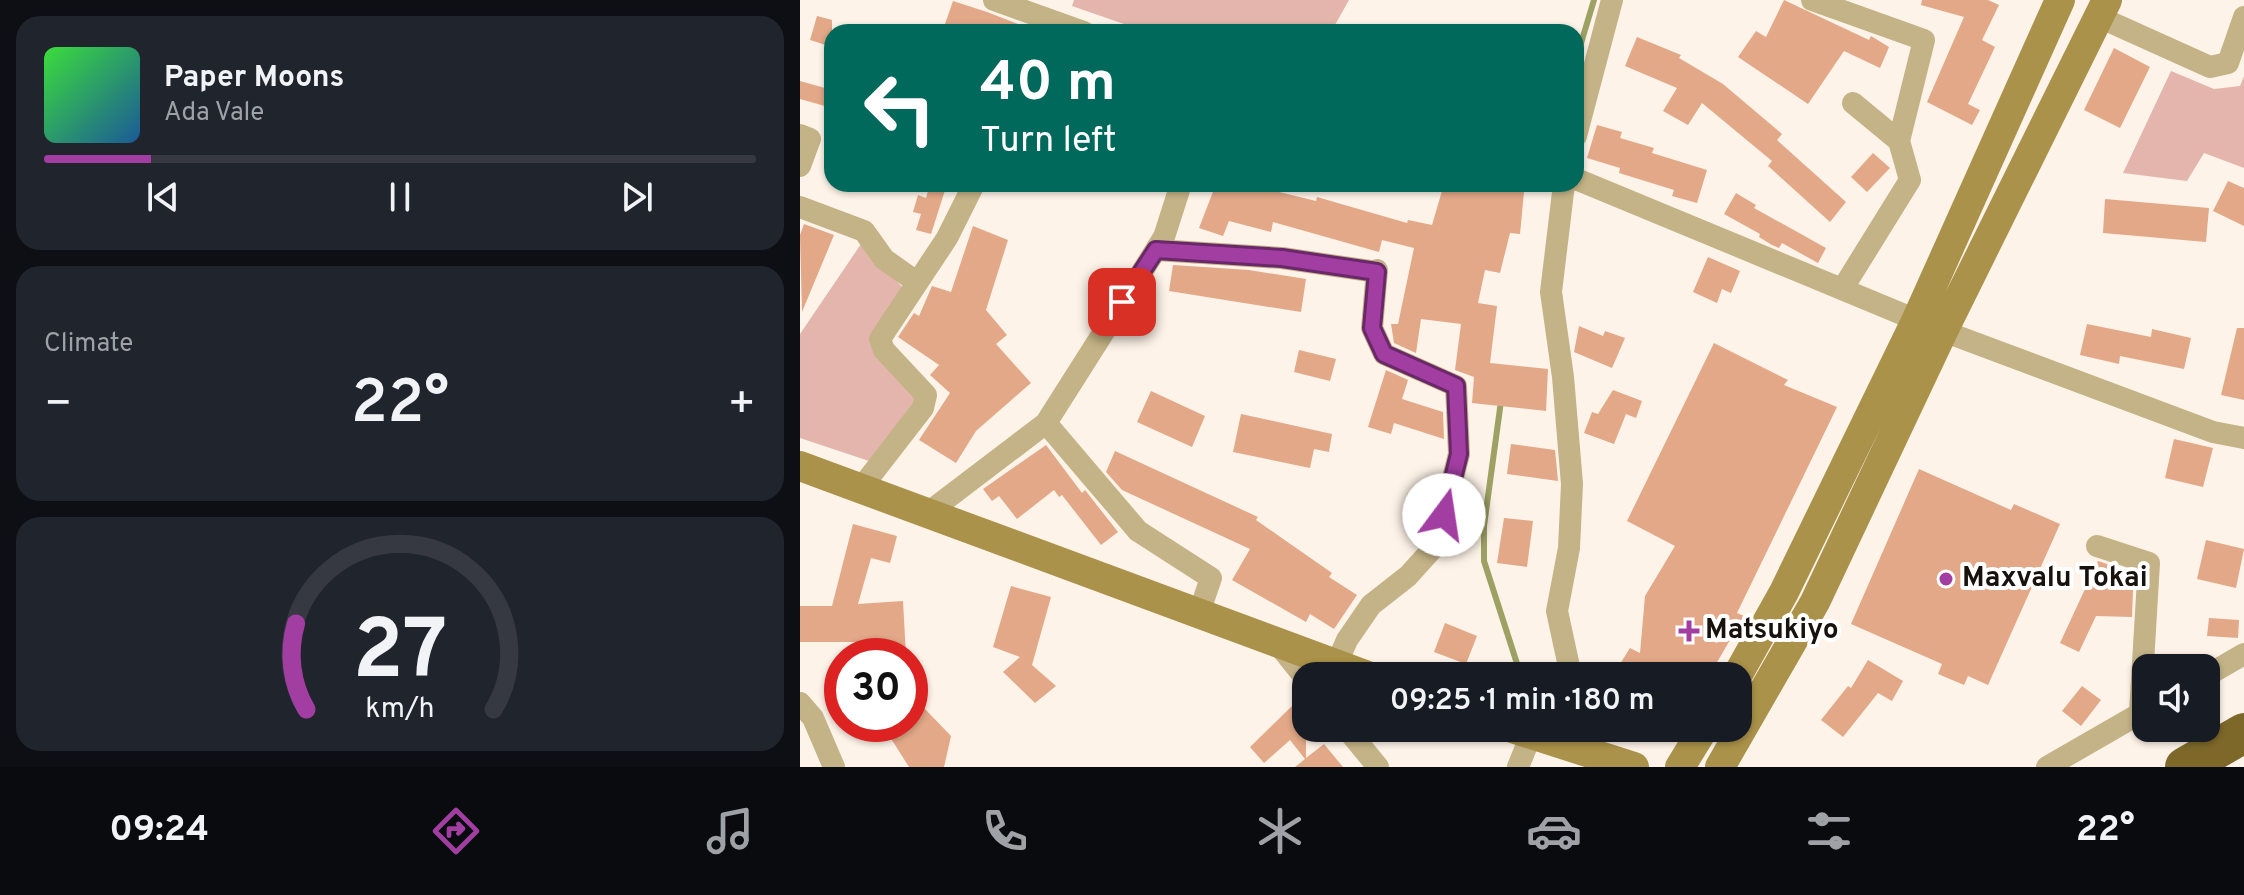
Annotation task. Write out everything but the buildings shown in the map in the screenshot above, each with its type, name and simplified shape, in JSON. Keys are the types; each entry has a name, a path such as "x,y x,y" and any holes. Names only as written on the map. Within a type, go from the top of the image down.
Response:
{"highway":[{"path":"2185,767 2244,733"}],"street":[{"path":"994,0 1062,24"},
{"path":"1584,106 1612,0"},
{"path":"1812,0 1924,40 1899,141 1910,180 1843,288"},
{"path":"1720,767 1815,602 1930,325 2053,2"},
{"path":"1745,662 2103,8 2210,67 2228,63 2244,17"},
{"path":"1853,103 1899,141"},
{"path":"800,135 810,139 800,166"},
{"path":"1584,182 1930,325 2213,432 2244,438"},
{"path":"861,488 923,408 926,395 884,350 880,339 915,281 947,238 970,192"},
{"path":"929,512 1046,423 1164,237 1178,192"},
{"path":"1563,192 1551,292 1563,377 1572,484 1569,548 1557,611 1568,662"},
{"path":"800,207 864,231 884,259 915,281"},
{"path":"1156,250 1282,258 1377,271 1372,328 1384,354 1456,386 1459,454 1436,545 1408,576 1371,605 1347,640 1337,662"},
{"path":"1046,423 1138,531 1211,578 1199,613"},
{"path":"800,466 1328,662"},
{"path":"2097,546 2149,563 2145,654"},
{"path":"1277,643 1292,662"},
{"path":"2220,668 2244,654"},
{"path":"800,703 813,718 834,767"},
{"path":"2047,767 2132,718"},
{"path":"1357,742 1378,767"},
{"path":"1518,767 1520,742"},
{"path":"1562,742 1634,767"},
{"path":"1680,767 1695,742"}],"shaded area":[{"path":"1074,0 1349,0 1336,24 1124,24 1072,6"},
{"path":"2171,71 2214,89 2240,86 2244,76 2244,168 2204,153 2187,181 2123,173"},
{"path":"861,244 904,289 884,350 921,397 869,461 800,438 800,334"}],"waterway":[{"path":"1584,33 1594,0"},
{"path":"1501,401 1484,526 1484,561 1516,662"}],"place":[{"name":"Maxvalu Tokai","path":"1946,579"},
{"name":"Matsukiyo","path":"1689,631"}],"route":[{"path":"1122,302 1156,250 1282,258 1377,272 1372,328 1384,354 1456,386 1459,454 1444,515"}]}
